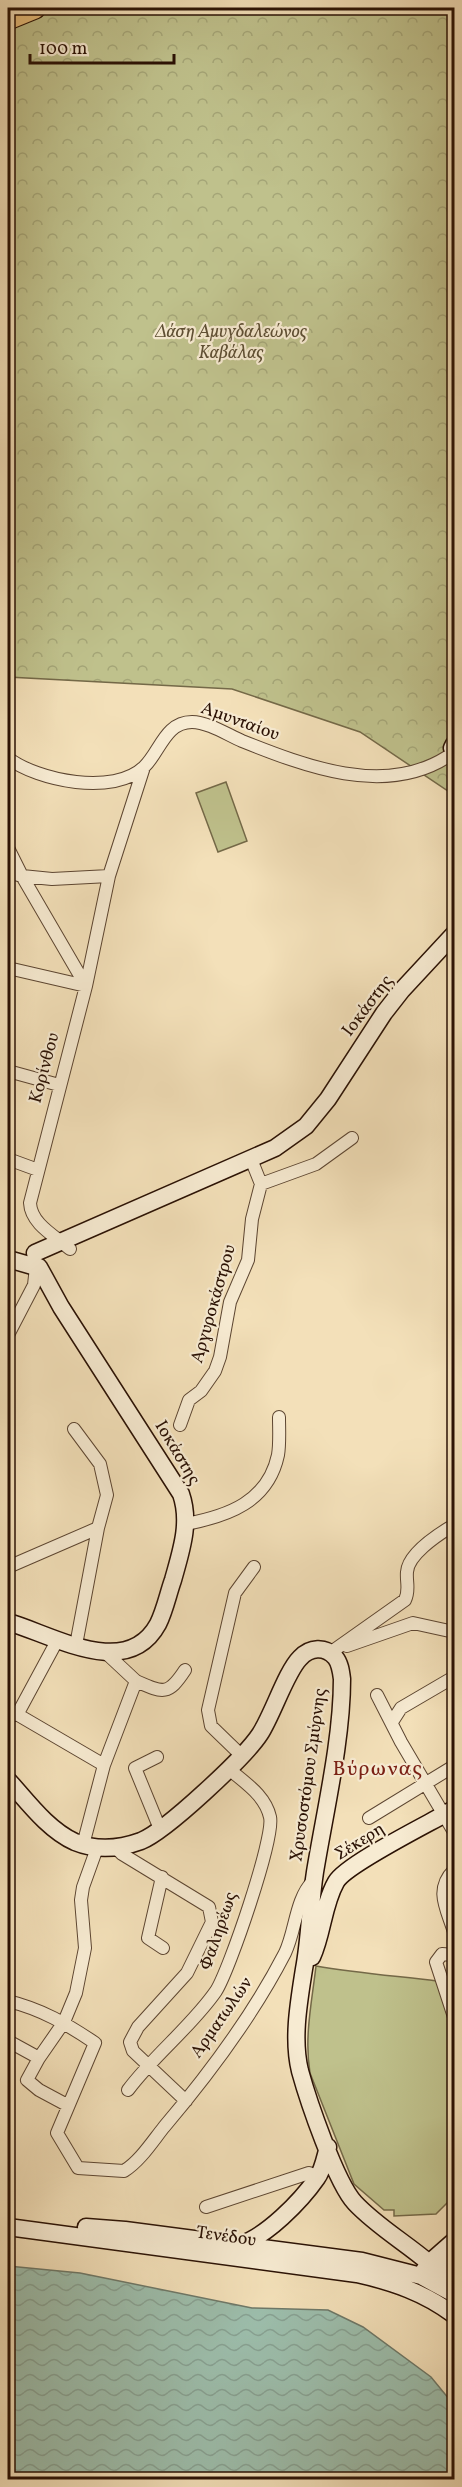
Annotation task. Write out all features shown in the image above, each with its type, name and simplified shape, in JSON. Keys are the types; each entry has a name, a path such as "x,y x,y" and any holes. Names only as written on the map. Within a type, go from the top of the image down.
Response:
{"highway":[{"path":"8,19 34,8"}],"street":[{"name":"Αμυνταίου","path":"8,758 33,772 69,782 125,778 144,767 174,728 194,722 286,758 365,776 403,775 453,751"},
{"name":"Κορίνθου","path":"65,1245 38,1223 31,1214 30,1203 86,986 109,876 144,767"},
{"path":"8,848 86,986"},
{"path":"8,872 52,879 109,876"},
{"name":"Ιοκάστης","path":"252,1163 306,1126 328,1099 384,1013 454,934"},
{"name":"Ιοκάστης","path":"8,1622 58,1640 106,1653 127,1651 136,1647 158,1624 180,1554 186,1524 186,1508 181,1494 61,1307 37,1261 65,1245 252,1163 291,1149 309,1136 330,1113 395,1015 454,949"},
{"path":"8,968 86,986"},
{"path":"8,1071 59,1085"},
{"path":"252,1163 261,1184 316,1164 352,1138"},
{"path":"8,1159 38,1170"},
{"name":"Αργυροκάστρου","path":"180,1425 189,1400 201,1391 210,1379 220,1358 230,1302 244,1269 250,1247 252,1219 261,1184"},
{"path":"8,1252 37,1261"},
{"path":"8,1259 37,1261"},
{"path":"8,1335 34,1285 37,1261"},
{"path":"186,1524 207,1520 251,1501 271,1475 278,1454 279,1417"},
{"path":"74,1429 100,1464 107,1495 98,1528 76,1645"},
{"path":"330,1653 405,1600 408,1589 406,1572 409,1564 433,1538 448,1527"},
{"path":"8,1567 98,1528"},
{"path":"242,1756 211,1726 208,1710 235,1593 254,1567"},
{"path":"330,1653 412,1623 454,1632"},
{"path":"58,1640 12,1712 104,1765"},
{"name":"Χρυσοστόμου Σμύρνης","path":"90,1846 115,1847 144,1840 160,1829 229,1769 258,1737 273,1713 297,1661 312,1650 321,1649 330,1653 338,1662 342,1679 300,1991 298,2064 307,2095 347,2191 454,2315"},
{"path":"106,1653 136,1681 158,1691 168,1690 174,1686 185,1670"},
{"path":"392,1722 401,1708 454,1677"},
{"path":"8,2001 64,2022 95,2043 67,2105 29,2083 29,2075 64,2022 76,1993 86,1934 81,1900 104,1765 136,1681"},
{"path":"377,1695 426,1782 450,1812 454,1832"},
{"path":"158,1757 135,1768 160,1829"},
{"path":"369,1818 454,1766"},
{"name":"Φαληρέως","path":"128,2090 147,2065 207,2003 225,1976 267,1844 271,1819 265,1804 254,1790 229,1769"},
{"path":"8,1780 61,1834 90,1846"},
{"name":"Σέκερη","path":"304,1968 318,1942 330,1896 339,1877 356,1864 450,1812"},
{"path":"115,1847 122,1854 209,1907 212,1922 187,1973 131,2036 130,2042 133,2051 186,2101"},
{"path":"454,1870 446,1878 443,1890 454,1932"},
{"path":"162,1877 148,1938 163,1948"},
{"name":"Αρματωλών","path":"67,2105 57,2133 78,2168 124,2171 136,2162 186,2101 267,1986 286,1950 305,1889 314,1880"},
{"path":"454,1955 442,1954 436,1962 454,2016"},
{"path":"8,2042 39,2058"},
{"path":"239,2245 251,2241 276,2223 318,2177 328,2147"},
{"path":"206,2207 309,2173 347,2191"},
{"name":"Τενέδου","path":"8,2219 58,2226 125,2230 239,2245 272,2255"},
{"path":"272,2255 276,2223"},
{"name":"Τενέδου","path":"8,2227 272,2255 362,2261 428,2283"},
{"path":"428,2283 454,2241"},
{"path":"428,2283 454,2257"},
{"path":"428,2283 454,2289"},
{"name":"Χρυσοστόμου Σμύρνης","path":"428,2283 454,2295"}],"green space":[{"name":"Δάση Αμυγδαλεώνος Καβάλας","path":"8,8 454,8 454,795 360,732 232,689 8,677"},
{"path":"226,782 247,841 218,852 196,793"},
{"path":"316,1966 437,1981 454,2029 454,2196 436,2214 394,2216 394,2210 384,2210 354,2184 310,2073 308,2033"}],"water":[{"path":"8,2266 80,2273 252,2308 328,2310 363,2327 431,2377 454,2405 454,2479 8,2479"}],"district":[{"name":"Βύρωνας","path":"378,1769"}]}
